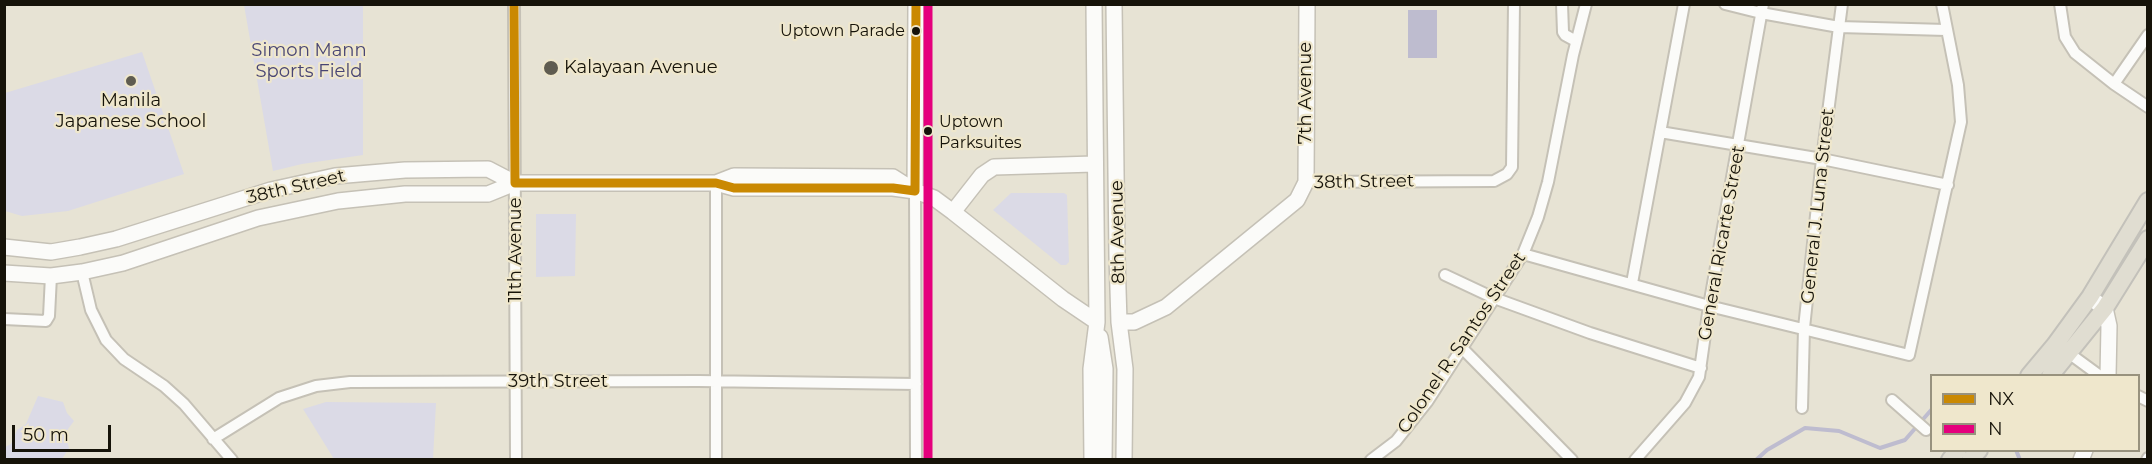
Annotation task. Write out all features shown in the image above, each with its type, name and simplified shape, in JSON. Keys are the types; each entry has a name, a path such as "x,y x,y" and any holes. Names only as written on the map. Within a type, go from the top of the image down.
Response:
{"main road":[{"path":"915,191 916,4"},
{"name":"8th Avenue","path":"1092,459 1091,369 1097,322 1094,4"},
{"name":"8th Avenue","path":"1114,4 1119,322 1125,369 1124,459"},
{"name":"7th Avenue","path":"1306,182 1307,4"},
{"path":"953,212 982,175 994,166 1094,164"},
{"name":"38th Street","path":"4,247 51,252 80,247 116,239 271,190 335,176 405,170 488,169 515,183"},
{"name":"38th Street","path":"1119,322 1134,322 1166,307 1297,200 1306,182"},
{"name":"38th Street","path":"4,273 51,276 82,272 123,263 258,218 338,201 405,194 488,194 515,183 716,183 734,188 893,188 915,191 934,198 1063,299 1097,322"},
{"path":"2030,374 2055,345 2090,297 2148,201"},
{"path":"2051,374 2070,354 2105,308 2148,239"},
{"path":"2090,297 2105,308 2109,326 2108,374"},
{"path":"1097,322 1105,369 1104,459"},
{"path":"1113,459 1114,355 1119,322"}],"street":[{"name":"11th Avenue","path":"514,4 516,459"},
{"name":"38th Street","path":"1306,182 1494,181 1507,174 1512,167 1514,4"},
{"path":"1562,4 1563,32 1576,41"},
{"name":"Colonel R. Santos Street","path":"1371,459 1396,441 1427,402 1523,254 1538,217 1548,182 1576,41 1586,4"},
{"path":"1632,283 1684,4"},
{"path":"1725,4 1762,9 1839,27 1946,30"},
{"name":"General J. Luna Street","path":"1803,408 1804,328 1822,159 1842,4"},
{"path":"1523,254 1709,306 1909,355 1962,117 1942,4"},
{"path":"2060,4 2065,38 2075,53 2148,107"},
{"name":"General Ricarte Street","path":"1635,459 1684,403 1699,376 1709,306 1762,9"},
{"path":"2114,84 2148,35"},
{"path":"1660,132 1822,159 1948,185"},
{"path":"716,183 716,459"},
{"path":"915,191 916,459"},
{"path":"82,272 91,310 106,340 124,359 179,399 232,459"},
{"path":"1445,274 1494,298 1590,333 1701,368"},
{"path":"4,319 46,321 49,316 51,276"},
{"path":"1461,347 1572,459"},
{"path":"2070,354 2099,374"},
{"name":"39th Street","path":"213,439 279,398 316,386 350,382 715,381 916,384"},
{"path":"1892,400 1926,430"}],"green space":[{"name":"Simon Mann Sports Field","path":"244,5 363,5 363,155 302,164 273,171"},
{"path":"142,52 184,174 68,211 22,216 5,211 5,93"},
{"path":"1011,193 1064,193 1067,195 1069,262 1066,265 1061,265 993,210"},
{"path":"536,214 576,214 575,276 536,277"},
{"path":"38,396 63,402 67,413 74,421 65,433 69,448 62,459 5,459 5,447 11,444 17,430 26,424"},
{"path":"326,402 436,403 433,459 334,459 303,409"}],"shaded area":[{"path":"1408,10 1437,10 1437,58 1408,58"}],"waterway":[{"path":"1756,460 1767,450 1805,428 1839,431 1880,448 1905,440 1930,411"},
{"path":"2017,452 2020,460"}],"transit line":[{"name":"NX","path":"514,4 515,183 716,183 734,188 893,188 915,191 916,4"},
{"name":"N","path":"928,4 928,460"}],"place":[{"name":"Uptown Parade","path":"916,31"},
{"name":"Kalayaan Avenue","path":"551,68"},
{"name":"Manila Japanese School","path":"131,81"},
{"name":"Uptown Parksuites","path":"928,131"}]}
